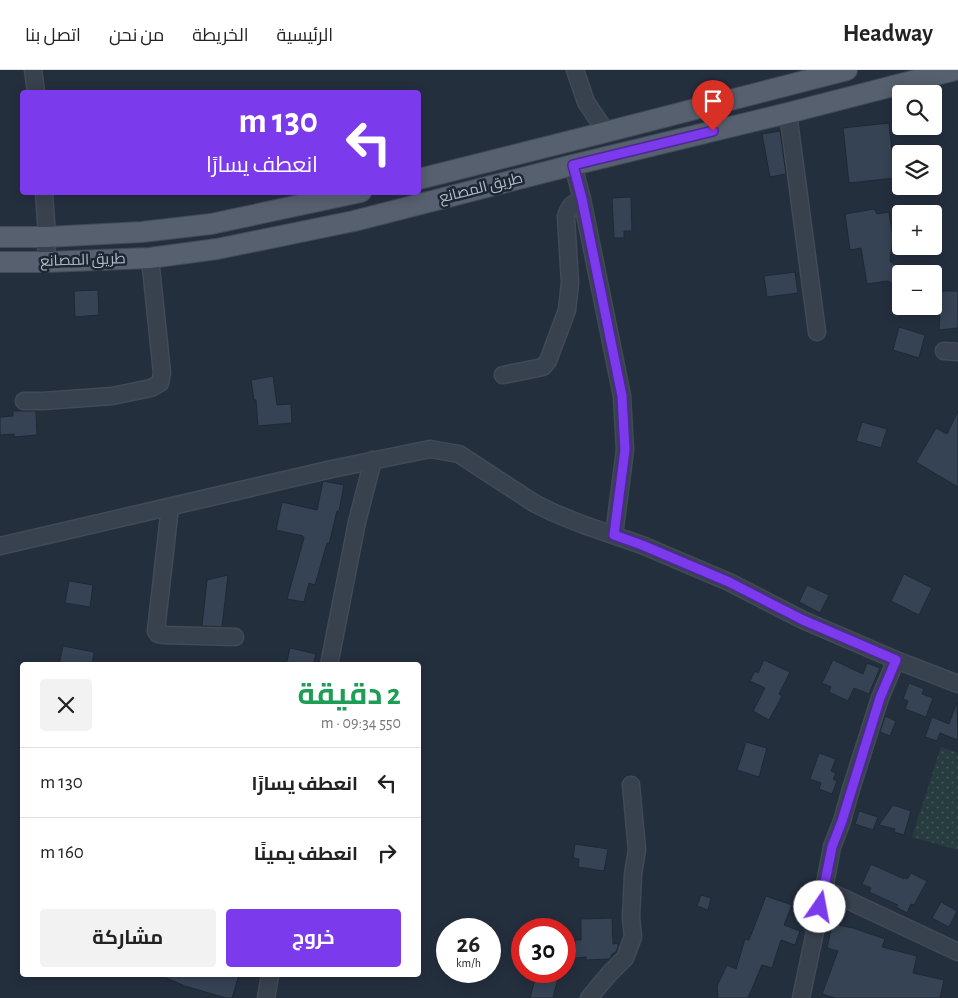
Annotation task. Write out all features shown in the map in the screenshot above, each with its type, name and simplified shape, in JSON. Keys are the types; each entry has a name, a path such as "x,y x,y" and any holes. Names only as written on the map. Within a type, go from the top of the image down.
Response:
{"main road":[{"name":"طريق المصانع","path":"421,178 848,70"},
{"name":"طريق المصانع","path":"0,262 150,258 217,249 354,221 955,70"},
{"name":"طريق المصانع","path":"0,237 47,237 142,232 211,224 347,195"}],"street":[{"path":"33,70 36,90"},
{"path":"575,70 586,102 606,132"},
{"path":"788,113 817,332"},
{"path":"573,165 582,199 622,396 625,450 614,535"},
{"path":"44,195 47,237 46,262"},
{"path":"503,376 543,367 548,361 567,310 570,283 566,217 572,204 582,199"},
{"path":"24,401 112,396 151,388 160,383 162,373 150,258"},
{"path":"0,546 228,492 430,449 459,454 534,503 552,512 642,545 729,582 803,620 958,684"},
{"path":"330,662 357,522 373,460"},
{"path":"170,507 156,631 158,634 163,635 235,637"},
{"path":"801,998 832,847 842,821 880,698 896,660"},
{"path":"589,998 608,974 624,958 632,937 633,874 637,850 631,785"},
{"path":"824,889 958,952"},
{"path":"266,998 270,977"}],"green space":[{"path":"941,747 958,753 958,850 912,837"}],"building":[{"path":"889,123 892,150 892,178 849,183 843,128"},
{"path":"780,131 786,174 770,177 762,134"},
{"path":"631,197 632,231 624,231 624,238 614,238 612,198"},
{"path":"874,209 877,214 889,212 892,232 890,261 894,265 892,265 892,284 888,281 867,284 861,248 850,250 845,214"},
{"path":"795,272 798,293 767,297 764,276"},
{"path":"98,290 99,315 75,317 74,291"},
{"path":"942,291 958,291 958,328 939,330 940,315 942,315"},
{"path":"899,327 925,335 919,358 893,350"},
{"path":"273,376 277,405 291,404 292,423 258,426 256,400 254,400 251,380"},
{"path":"13,411 36,411 37,435 14,437 14,434 0,435 0,417 13,416"},
{"path":"958,411 958,487 916,462 936,428 947,434"},
{"path":"862,422 887,429 881,448 856,441"},
{"path":"323,481 344,485 339,511 337,511 329,544 327,543 315,585 309,583 304,602 287,599 304,538 303,536 276,530 282,502 317,510"},
{"path":"904,574 932,588 919,615 891,601"},
{"path":"228,575 222,627 202,626 207,580"},
{"path":"69,581 93,585 90,607 65,603"},
{"path":"807,585 829,595 820,613 799,602"},
{"path":"63,646 94,652 92,662 60,662"},
{"path":"290,648 316,654 314,662 287,662"},
{"path":"764,660 790,672 779,694 782,696 769,720 753,711 765,688 750,681 755,671 758,673"},
{"path":"833,660 863,674 867,663 880,668 869,694 854,688 848,701 829,692 831,687 822,683"},
{"path":"909,683 924,689 922,694 933,698 926,717 905,709 908,701 903,699"},
{"path":"957,702 958,740 940,733 937,741 925,737 932,717 949,724"},
{"path":"885,716 896,721 890,736 880,732"},
{"path":"746,742 767,748 759,777 737,770"},
{"path":"819,753 836,759 831,771 836,773 833,779 837,781 832,794 819,789 821,783 810,779"},
{"path":"893,805 911,811 904,835 894,832 895,829 879,825"},
{"path":"859,811 878,817 873,830 855,824"},
{"path":"575,844 608,849 604,871 578,867 579,859 573,858"},
{"path":"871,864 904,879 904,877 907,879 911,873 927,881 914,905 911,904 907,913 896,907 898,905 869,892 871,888 862,884"},
{"path":"701,895 711,898 708,910 697,906"},
{"path":"766,896 792,905 784,925 800,931 795,945 781,940 772,968 762,965 748,998 718,998 717,986 727,965 736,969 745,939 749,940"},
{"path":"941,902 957,911 949,927 932,918"},
{"path":"612,918 613,944 618,943 618,947 610,959 586,960 586,957 576,958 576,940 581,940 581,919"},
{"path":"832,924 853,928 885,939 882,947 917,956 913,973 944,980 940,998 835,998 822,994 838,951 827,948"},
{"path":"164,977 238,977 232,998 185,986"},
{"path":"534,983 557,983 553,998 530,998"}],"route":[{"path":"713,131 573,165 582,199 622,396 625,450 614,535 729,582 803,620 896,660 880,698 842,821 832,847 820,907"}]}
